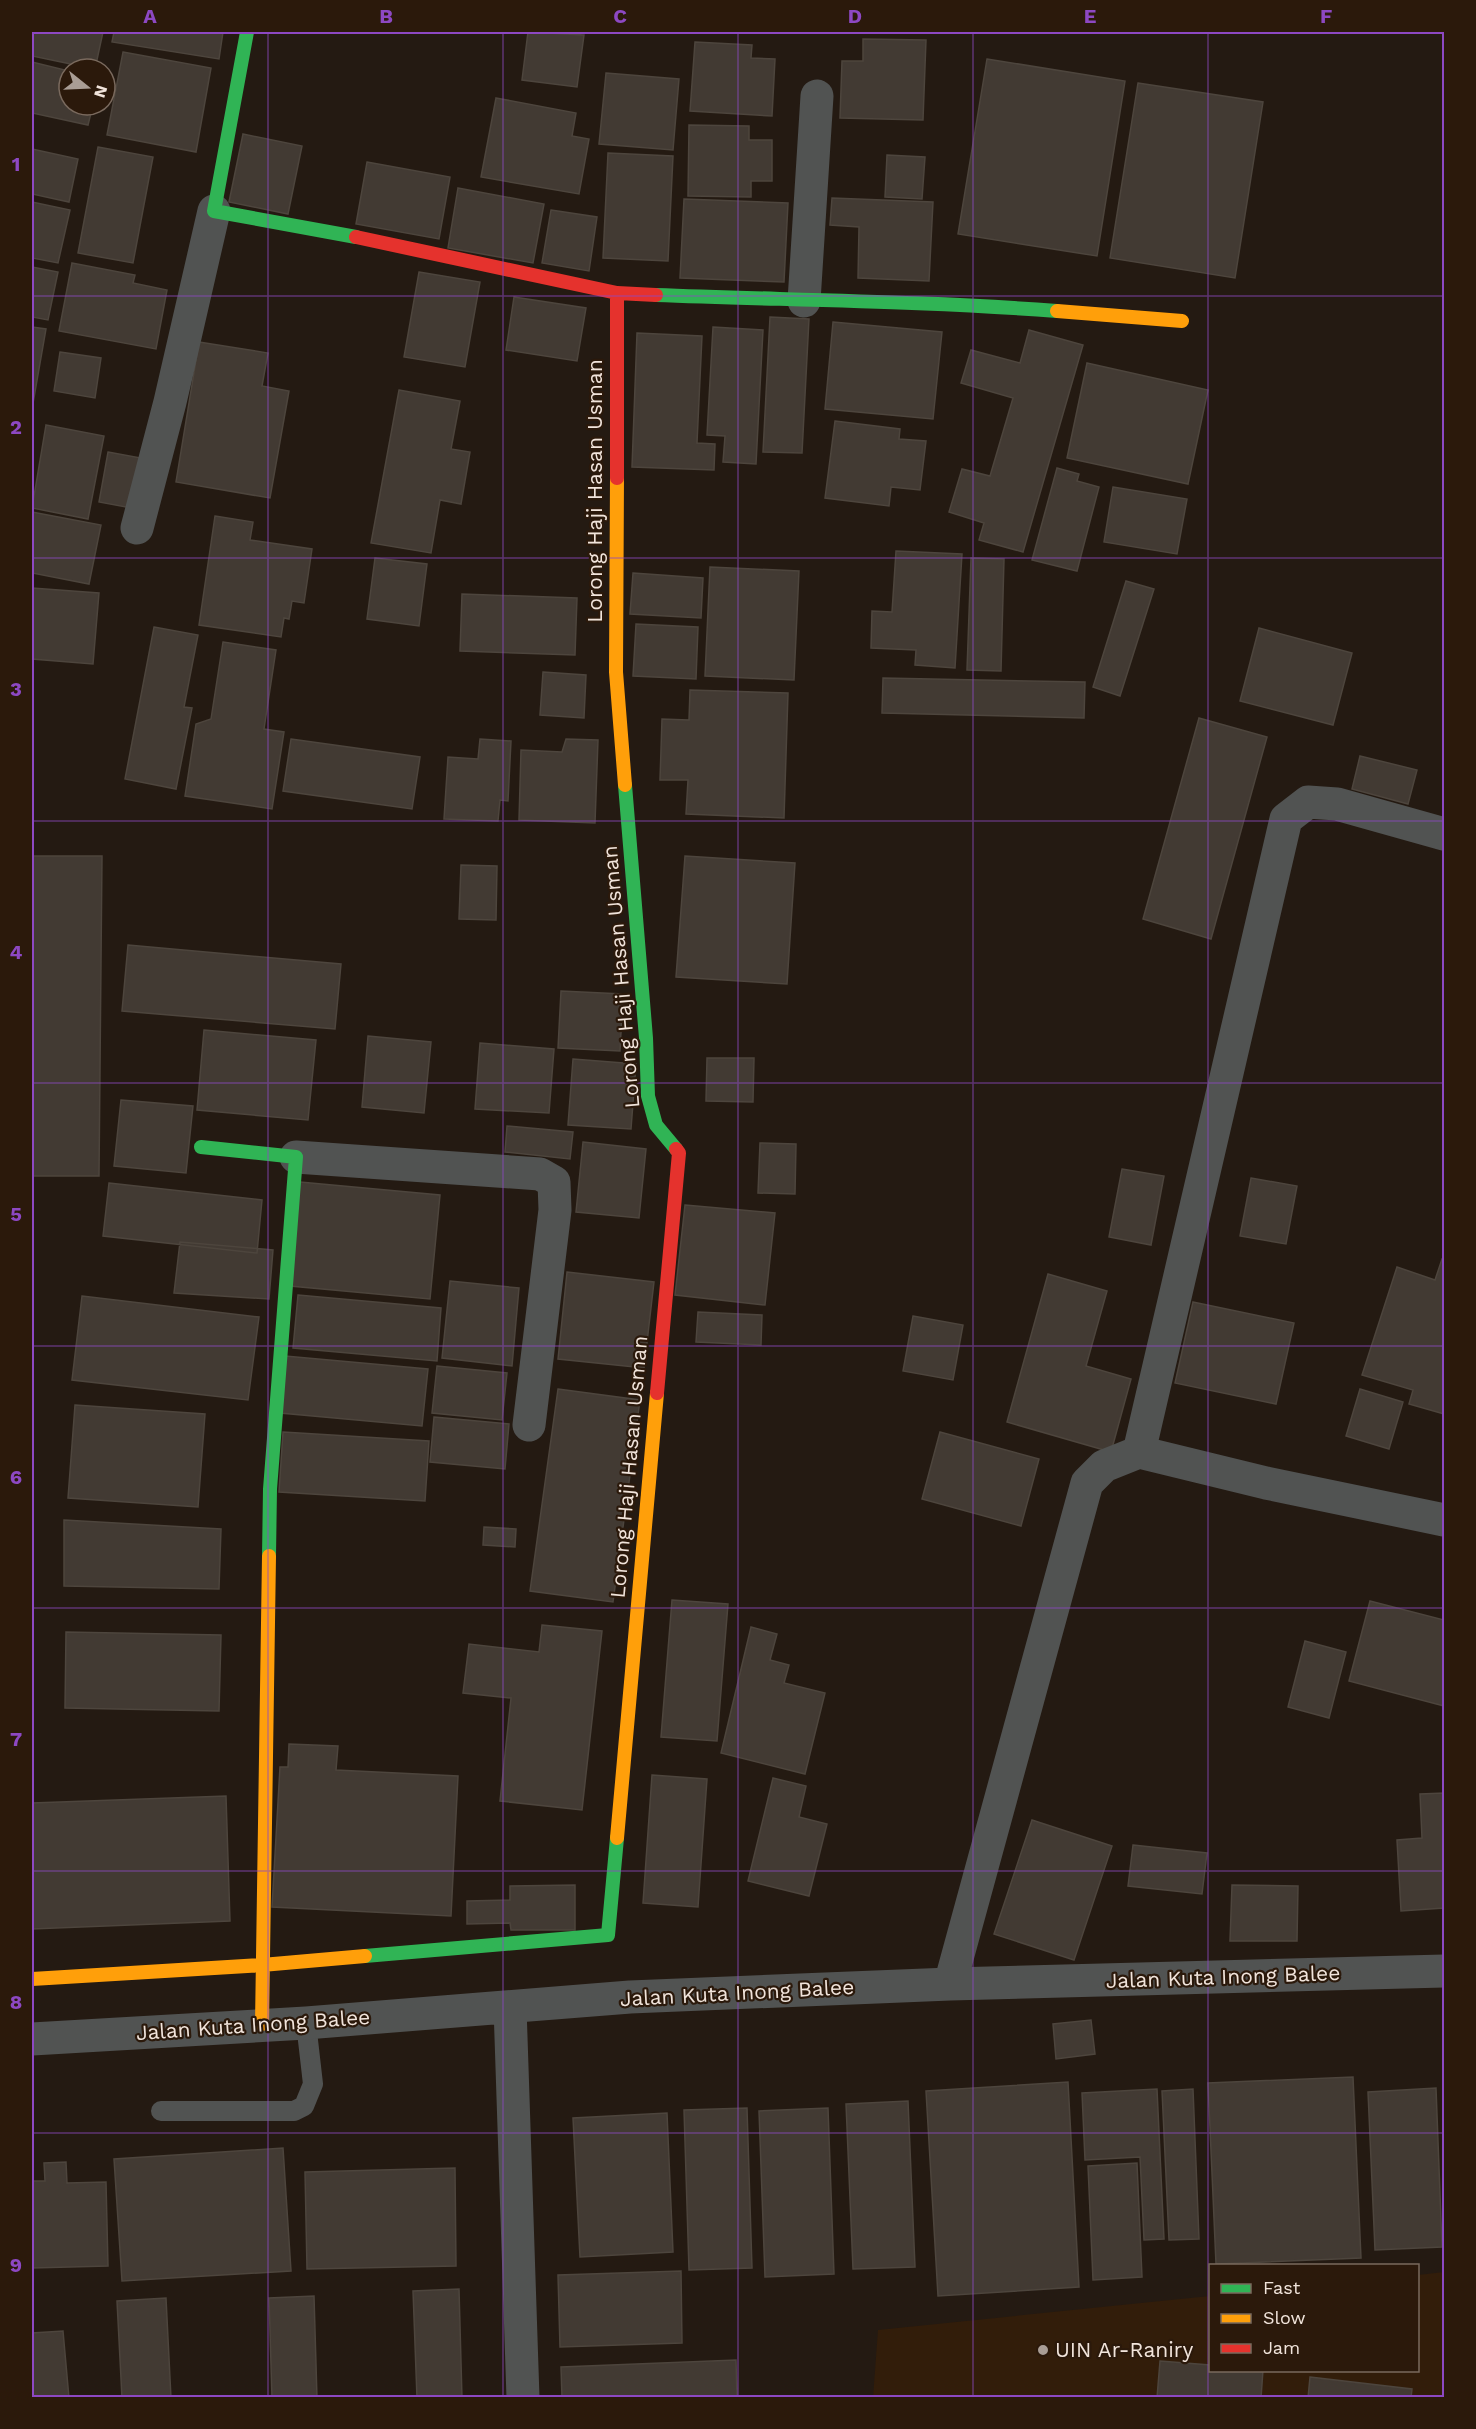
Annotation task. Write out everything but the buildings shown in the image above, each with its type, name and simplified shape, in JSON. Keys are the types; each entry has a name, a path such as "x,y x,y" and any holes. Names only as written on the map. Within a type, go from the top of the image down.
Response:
{"street":[{"path":"137,528 170,402 214,211 247,32"},
{"path":"804,301 817,96"},
{"path":"214,211 383,242 617,293 804,301 962,304 1182,321"},
{"name":"Lorong Haji Hasan Usman","path":"262,1965 608,1935 679,1152 656,1125 648,1096 645,1026 616,672 617,293"},
{"path":"1139,1452 1286,819 1308,802 1337,804 1444,834"},
{"path":"201,1147 540,1174 554,1182 555,1210 529,1425"},
{"path":"262,2024 270,1489 296,1156"},
{"path":"950,1984 1087,1483 1104,1466 1139,1452 1266,1483 1444,1520"},
{"path":"32,1979 262,1965"},
{"name":"Jalan Kuta Inong Balee","path":"32,2039 306,2023 630,1997 950,1984 1444,1971"},
{"path":"510,2007 523,2397"}],"lane":[{"path":"161,2111 294,2111 304,2106 313,2084 306,2023"}],"shaded area":[{"name":"UIN Ar-Raniry","path":"1444,2272 1444,2397 873,2398 878,2330 1209,2296 1209,2372 1419,2372 1419,2275"}],"traffic: fast":[{"path":"247,32 214,211 356,237"},
{"path":"656,295 906,303 1057,311"},
{"path":"625,785 646,1038 648,1096 656,1125 676,1149"},
{"path":"201,1147 296,1157 270,1489 269,1556"},
{"path":"365,1956 608,1935 617,1838"}],"traffic: slow":[{"path":"1057,311 1182,321"},
{"path":"617,478 616,672 625,785"},
{"path":"617,1838 657,1393"},
{"path":"262,2024 269,1556"},
{"path":"32,1979 262,1965 365,1956"}],"traffic: jam":[{"path":"356,237 617,293 656,295"},
{"path":"617,293 617,478"},
{"path":"657,1393 679,1153 676,1149"}],"place":[{"name":"UIN Ar-Raniry","path":"1043,2350"}]}
